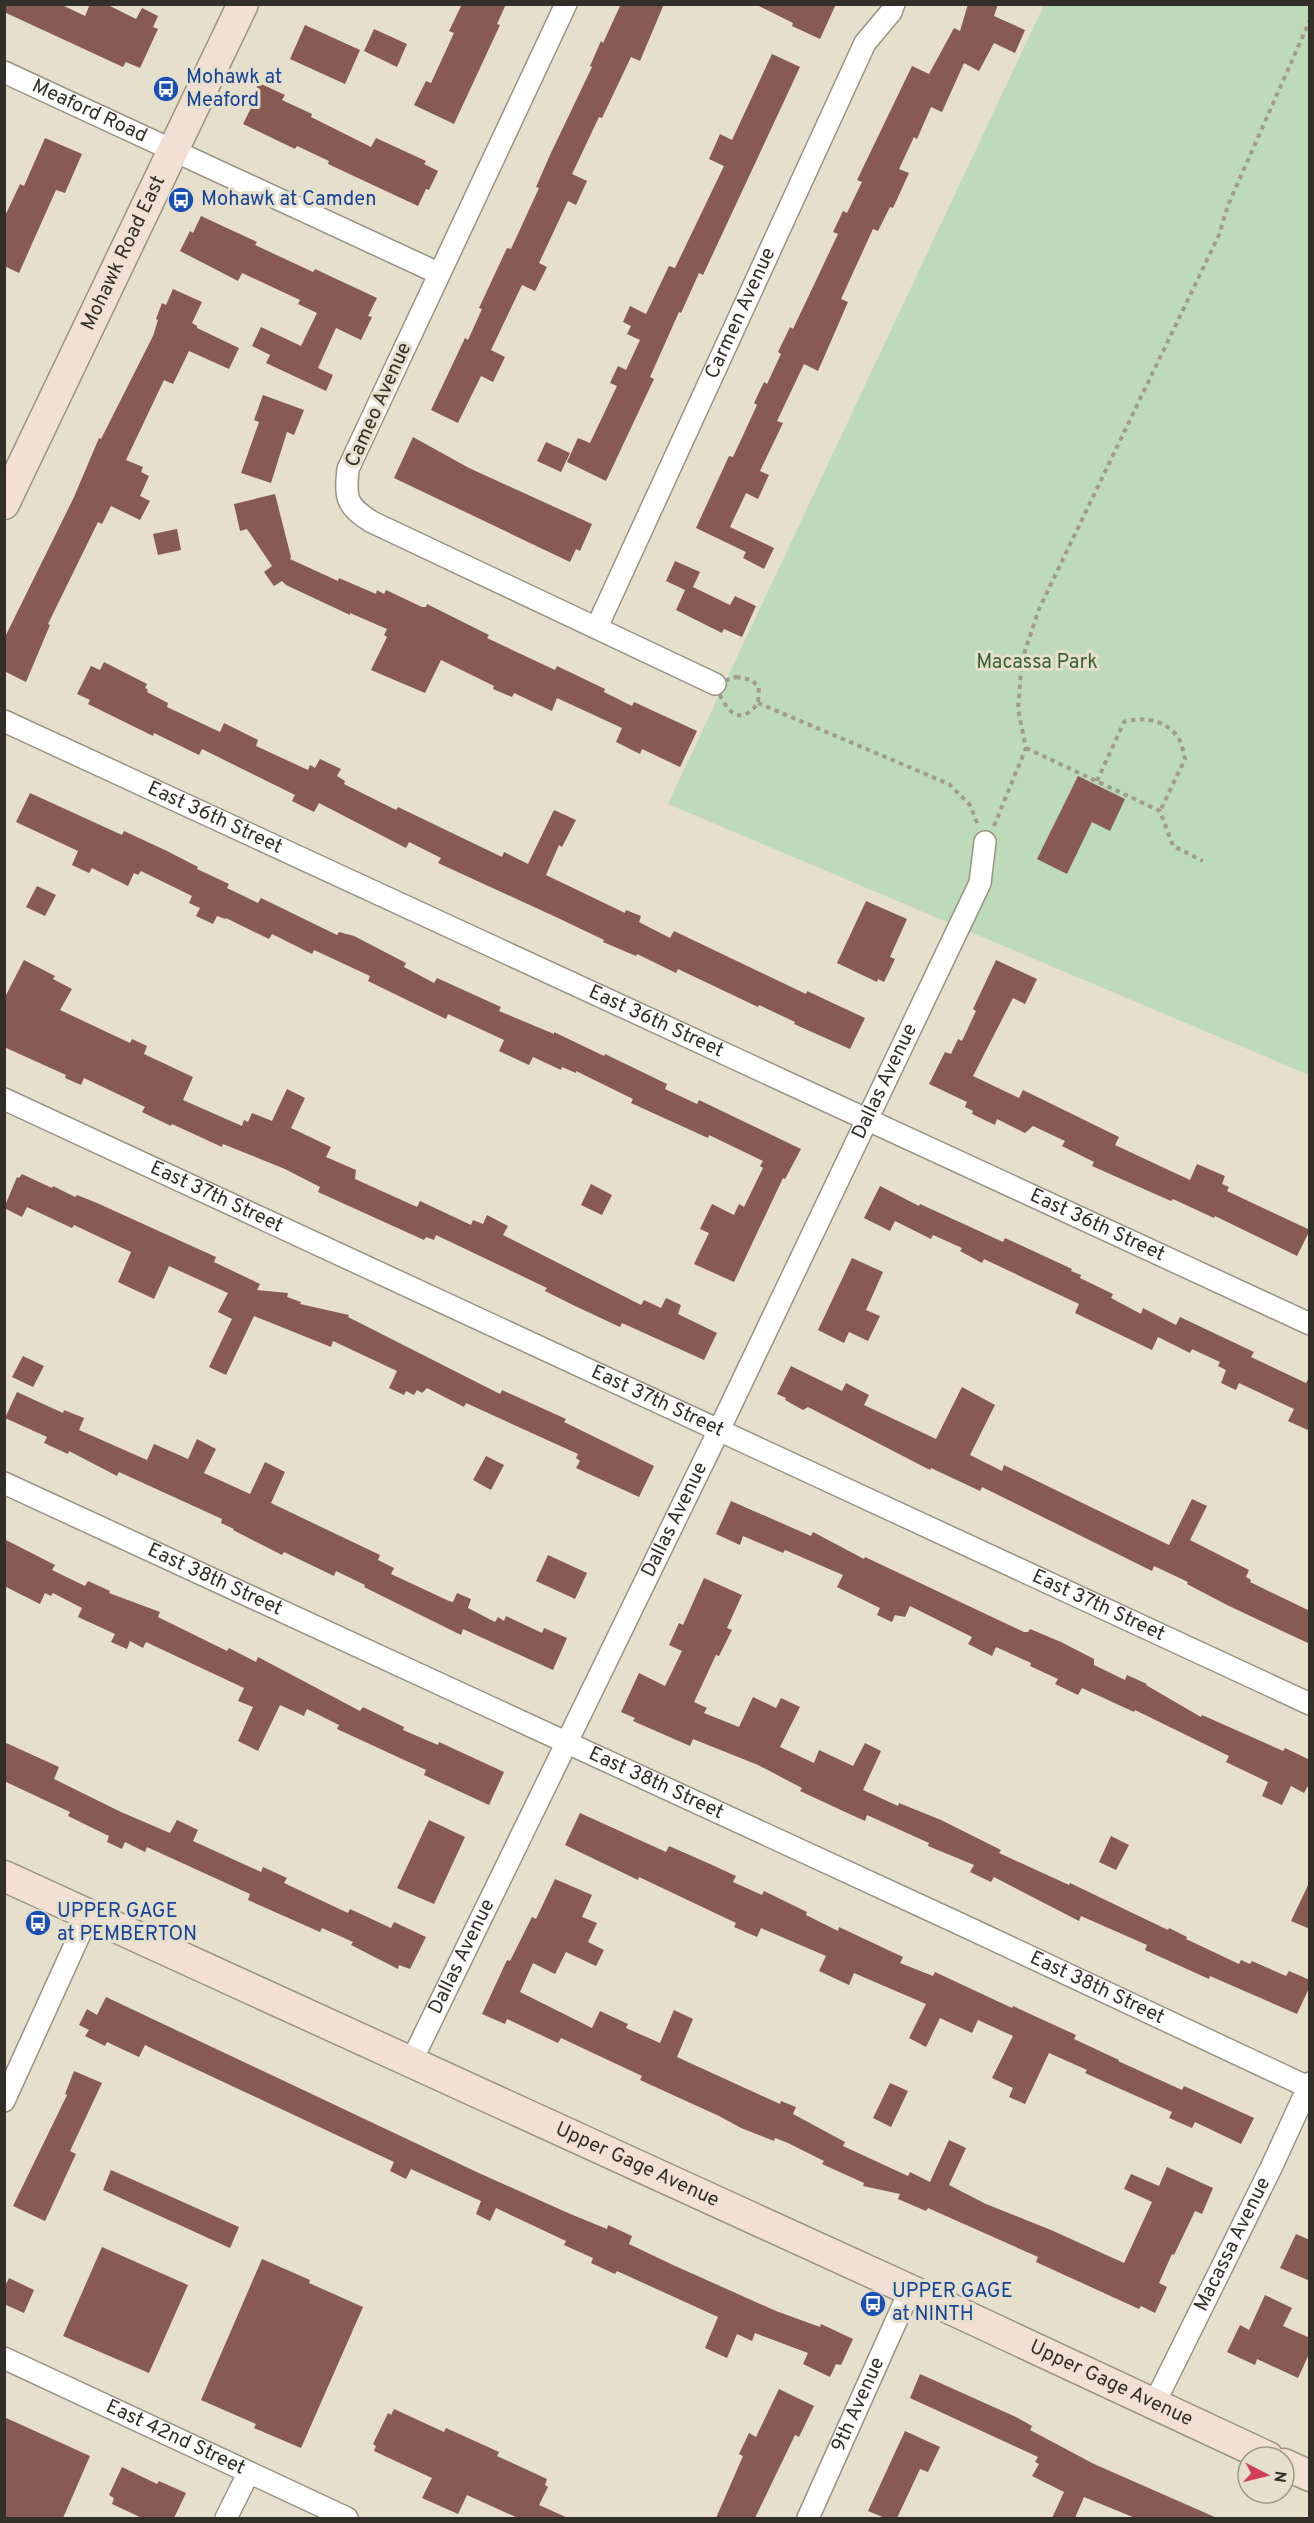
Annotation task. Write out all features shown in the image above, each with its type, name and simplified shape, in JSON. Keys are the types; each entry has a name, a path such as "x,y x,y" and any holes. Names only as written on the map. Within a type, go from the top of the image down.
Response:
{"main road":[{"name":"Mohawk Road East","path":"4,504 243,4"},
{"name":"Upper Gage Avenue","path":"4,1876 910,2290 1242,2445"},
{"path":"1296,2470 1310,2476"}],"street":[{"name":"Cameo Avenue","path":"566,4 504,141 438,273 348,469 346,491 354,511 372,522 715,684"},
{"name":"Carmen Avenue","path":"597,627 864,43 891,12 894,4"},
{"name":"Meaford Road","path":"4,72 175,149 438,273"},
{"name":"East 36th Street","path":"4,721 1310,1324"},
{"name":"Dallas Avenue","path":"411,2062 719,1430 980,883 985,842"},
{"name":"East 37th Street","path":"4,1099 1310,1704"},
{"name":"East 38th Street","path":"4,1483 1309,2085"},
{"path":"4,2101 88,1914"},
{"name":"Macassa Avenue","path":"1154,2404 1271,2168 1309,2085"},
{"name":"9th Avenue","path":"808,2518 910,2290"},
{"name":"East 42nd Street","path":"4,2358 248,2474 347,2518"},
{"path":"226,2518 248,2474"}],"path":[{"path":"985,842 1002,811 1026,748 1018,709 1022,660 1039,609 1219,235 1228,205 1310,20"},
{"path":"736,677 752,680 759,688 758,704 748,713 735,714 724,706 715,684 736,677"},
{"path":"758,704 949,784 970,805 985,842"},
{"path":"1096,781 1124,722 1147,719 1163,723 1178,737 1185,759 1160,811"},
{"path":"1026,748 1160,811 1173,846 1203,861"}],"green space":[{"name":"Macassa Park","path":"1044,5 1309,5 1309,1075 668,804"}],"building":[{"path":"4,4 60,4 85,16 90,4 106,4 136,19 142,8 158,16 153,27 158,29 140,68 126,62 123,67 4,12"},
{"path":"462,4 506,4 497,24 500,25 454,124 414,105 426,81 431,83 454,33 449,31"},
{"path":"621,4 664,4 640,61 631,57 572,174 587,181 576,205 568,201 539,263 547,267 535,291 522,285 491,350 505,357 493,382 481,376 458,423 431,410 465,338 468,340 482,309 479,308 507,248 511,249 539,188 536,187 550,155 592,67 590,66 601,41 603,43"},
{"path":"755,4 836,4 820,39 792,26 793,23"},
{"path":"968,4 998,4 994,16 1025,30 1015,53 994,43 979,71 964,63 942,112 931,107 917,139 914,137 899,169 909,173 893,208 890,207 878,231 873,229 841,299 848,302 818,371 804,364 777,421 783,423 760,471 769,475 758,499 746,493 730,527 774,548 764,569 743,558 746,552 696,528 729,456 733,457 757,405 754,403 764,382 767,384 781,354 778,352 790,327 793,329 838,234 833,232 843,211 847,213 862,182 857,180 912,66 929,74 954,28 960,31"},
{"path":"305,25 360,50 345,84 290,59"},
{"path":"374,29 407,44 397,67 364,51"},
{"path":"772,54 800,67 703,275 699,273 681,313 679,312 650,377 654,379 606,481 567,462 578,438 590,443 617,386 610,383 618,366 626,370 640,340 627,334 631,326 623,322 630,306 646,314 669,266 675,268 724,166 709,159 720,134 732,140"},
{"path":"259,83 285,95 282,100 312,114 311,117 371,147 376,138 426,161 424,164 438,171 418,206 328,164 329,161 297,146 295,149 243,124 252,106 249,104"},
{"path":"45,138 82,154 65,193 56,190 19,273 4,266 4,218 20,184 24,186"},
{"path":"201,216 257,242 255,245 313,272 315,269 377,298 368,316 372,317 361,340 336,328 318,368 333,375 326,391 266,363 270,355 252,346 261,327 301,346 317,313 298,304 300,300 242,273 238,281 180,251 190,231 193,233"},
{"path":"173,289 202,302 192,323 197,328 239,348 229,369 189,351 173,384 164,380 126,460 143,467 141,472 149,476 140,496 150,501 140,520 111,506 102,524 98,522 48,624 50,625 26,682 4,671 4,639 74,497 99,438 101,439 153,336 162,303 166,305"},
{"path":"263,395 304,410 294,435 287,432 271,483 241,473 259,422 254,420"},
{"path":"413,437 469,468 592,524 580,551 576,549 570,562 394,478"},
{"path":"546,442 570,453 561,472 537,461"},
{"path":"275,494 290,559 338,581 339,578 376,594 377,590 384,594 386,590 422,607 426,607 427,604 489,635 487,638 555,670 557,666 605,689 604,692 632,706 634,702 697,731 680,767 642,749 640,754 616,742 622,728 557,698 552,711 514,693 512,697 493,689 494,686 441,660 425,693 371,670 387,637 384,635 387,629 350,613 350,615 282,581 274,586 264,572 272,566 247,529 240,531 234,504"},
{"path":"177,529 181,550 158,555 153,534"},
{"path":"675,561 700,572 693,587 730,605 735,596 756,606 742,637 724,629 722,633 676,610 685,590 666,581"},
{"path":"104,662 147,684 145,688 147,692 168,703 167,707 220,732 224,723 258,740 256,746 308,770 310,765 315,768 320,759 341,769 337,776 345,781 344,784 502,857 504,852 528,864 554,810 576,820 562,847 559,845 546,875 625,913 626,910 641,916 639,922 670,938 674,931 806,994 807,991 865,1018 850,1049 678,969 676,973 637,954 636,956 603,942 604,940 438,863 441,858 409,842 406,848 319,803 314,812 292,801 295,795 202,749 199,755 154,733 153,736 88,704 90,700 77,694 91,666 100,670"},
{"path":"1078,776 1125,799 1110,831 1092,822 1067,874 1037,859"},
{"path":"30,793 122,835 124,831 167,851 229,884 227,888 258,903 261,898 337,935 339,932 354,936 406,963 404,967 434,983 437,978 501,1007 499,1011 554,1034 554,1032 604,1056 605,1054 667,1084 665,1089 697,1104 699,1100 801,1149 785,1179 783,1178 734,1282 694,1264 709,1233 700,1229 712,1204 734,1215 739,1204 744,1207 763,1168 760,1166 763,1161 709,1135 708,1138 631,1103 633,1099 576,1071 576,1073 562,1067 561,1070 533,1057 529,1065 499,1051 504,1040 448,1014 446,1019 368,981 370,976 314,950 312,954 272,934 269,939 226,918 217,916 213,924 196,916 200,908 189,903 192,896 141,871 138,875 134,873 128,886 92,868 89,873 72,865 78,851 16,822"},
{"path":"37,886 56,895 45,916 26,907"},
{"path":"866,901 907,919 890,957 895,959 884,982 878,979 877,982 837,963"},
{"path":"24,960 55,976 53,979 72,989 60,1010 130,1043 132,1039 147,1046 144,1054 193,1077 183,1100 242,1126 244,1120 248,1122 252,1113 272,1121 287,1089 305,1098 291,1128 331,1147 326,1157 356,1170 355,1179 417,1207 420,1201 471,1225 473,1220 483,1224 487,1215 508,1226 503,1235 641,1305 644,1300 661,1308 666,1298 681,1305 678,1314 717,1333 704,1360 622,1323 620,1327 545,1291 547,1288 436,1235 434,1240 426,1237 424,1240 318,1192 320,1187 285,1169 223,1144 222,1147 172,1124 171,1126 142,1112 145,1107 84,1078 81,1085 65,1078 66,1075 4,1047 4,999"},
{"path":"996,960 1037,979 1025,1004 1013,998 973,1076 1019,1098 1023,1090 1119,1137 1115,1145 1190,1180 1197,1164 1225,1176 1222,1184 1229,1187 1227,1191 1310,1230 1297,1256 1215,1216 1214,1218 1173,1199 1171,1201 1092,1166 1094,1162 1062,1146 1065,1141 1033,1126 1025,1133 997,1119 995,1125 972,1114 973,1111 965,1107 967,1102 929,1084 945,1052 951,1054 958,1039 962,1041 976,1011 973,1009"},
{"path":"22,1174 75,1197 77,1195 97,1203 216,1257 214,1262 260,1284 257,1290 288,1293 287,1297 301,1302 300,1304 349,1315 348,1317 500,1394 502,1390 566,1419 564,1422 654,1466 639,1497 576,1468 580,1461 576,1458 578,1454 466,1403 464,1407 427,1388 422,1393 417,1390 414,1395 406,1391 404,1395 389,1388 397,1371 333,1341 331,1347 254,1316 226,1375 209,1367 232,1319 218,1312 228,1293 169,1266 154,1299 118,1282 131,1252 74,1225 72,1228 27,1207 22,1217 4,1208 17,1177 19,1178"},
{"path":"591,1184 612,1195 602,1215 581,1205"},
{"path":"880,1186 919,1206 920,1204 1003,1242 1005,1238 1072,1269 1071,1271 1081,1275 1080,1278 1113,1294 1111,1298 1141,1314 1143,1308 1176,1325 1180,1317 1254,1352 1251,1357 1306,1383 1310,1376 1310,1431 1288,1421 1294,1409 1239,1383 1236,1390 1221,1383 1226,1370 1218,1366 1220,1362 1192,1349 1190,1353 1158,1337 1152,1350 1075,1313 1079,1304 984,1259 982,1263 960,1251 962,1248 933,1235 931,1239 895,1221 890,1231 864,1218"},
{"path":"852,1258 883,1272 866,1310 880,1316 868,1341 849,1332 844,1343 818,1330"},
{"path":"23,1356 44,1366 33,1387 12,1377"},
{"path":"791,1366 842,1391 846,1383 869,1395 864,1405 936,1439 962,1387 995,1405 970,1455 1002,1471 1004,1465 1169,1545 1192,1499 1207,1506 1190,1540 1249,1570 1246,1577 1251,1580 1250,1582 1310,1611 1310,1644 1227,1605 1187,1584 1188,1582 1154,1566 1152,1571 982,1487 980,1491 931,1468 930,1470 808,1407 803,1410 777,1394"},
{"path":"17,1392 63,1413 64,1410 84,1418 79,1430 147,1460 154,1444 188,1459 197,1439 216,1449 204,1473 250,1494 265,1462 285,1472 271,1503 380,1555 378,1560 394,1568 391,1574 449,1601 453,1602 457,1593 471,1599 468,1608 495,1622 498,1617 504,1621 506,1616 542,1633 544,1628 567,1638 553,1670 463,1629 461,1635 336,1571 334,1576 284,1552 282,1555 221,1523 222,1519 119,1472 117,1476 69,1451 68,1454 44,1443 47,1437 5,1418"},
{"path":"486,1456 504,1465 491,1490 473,1480"},
{"path":"731,1501 811,1536 813,1532 864,1559 865,1557 1024,1632 1030,1629 1061,1642 1094,1659 1094,1665 1125,1680 1127,1675 1147,1684 1201,1717 1202,1715 1283,1751 1285,1748 1310,1760 1310,1782 1304,1793 1291,1786 1282,1805 1262,1796 1268,1782 1226,1762 1229,1756 1135,1710 1134,1712 1082,1688 1078,1695 1055,1684 1058,1679 1030,1666 1031,1663 996,1647 992,1656 968,1644 972,1637 910,1606 905,1617 895,1615 892,1622 877,1615 880,1608 837,1587 843,1575 785,1550 783,1553 743,1536 740,1545 716,1534"},
{"path":"4,1539 55,1565 52,1570 85,1586 88,1581 110,1591 109,1593 160,1612 158,1617 227,1651 229,1648 256,1662 258,1657 360,1711 363,1707 404,1727 403,1730 438,1745 439,1742 504,1772 489,1805 424,1775 426,1770 337,1729 339,1725 307,1709 304,1716 280,1705 258,1751 238,1741 253,1707 238,1701 244,1688 146,1642 143,1648 130,1641 127,1649 111,1642 115,1634 78,1617 82,1608 53,1593 51,1596 45,1593 40,1604 4,1586"},
{"path":"548,1555 587,1573 575,1599 536,1581"},
{"path":"704,1578 742,1595 727,1628 732,1630 719,1656 716,1655 694,1702 707,1708 704,1713 739,1727 753,1697 776,1708 781,1698 800,1707 780,1747 814,1763 819,1750 853,1766 865,1743 881,1751 863,1790 898,1806 899,1803 941,1820 1001,1850 999,1853 1069,1885 1070,1883 1168,1930 1169,1928 1187,1937 1186,1939 1239,1964 1241,1960 1250,1964 1252,1961 1286,1976 1289,1971 1310,1980 1310,1986 1297,2014 1210,1976 1209,1979 1145,1950 1147,1945 1081,1916 1079,1921 994,1877 991,1882 970,1872 974,1865 928,1846 929,1843 867,1815 865,1821 843,1811 800,1791 802,1788 758,1765 693,1739 690,1746 633,1721 635,1718 621,1712 639,1673 665,1686 682,1651 669,1645 679,1623 683,1625"},
{"path":"4,1742 59,1767 54,1779 121,1812 170,1833 177,1820 198,1830 193,1841 261,1872 263,1867 287,1878 284,1883 348,1913 350,1909 391,1928 394,1922 426,1937 410,1969 399,1965 398,1969 351,1945 353,1942 322,1928 320,1932 248,1900 250,1894 147,1847 145,1852 125,1842 122,1849 107,1842 109,1836 68,1816 70,1812 4,1781"},
{"path":"580,1813 666,1852 669,1846 710,1864 736,1876 733,1882 762,1895 764,1891 807,1912 806,1915 838,1931 839,1927 903,1957 900,1963 933,1976 935,1972 1012,2008 1013,2006 1076,2035 1074,2039 1118,2061 1182,2090 1184,2086 1254,2118 1241,2144 1195,2122 1192,2128 1169,2118 1172,2112 1085,2073 1087,2070 1049,2053 1025,2104 1009,2097 1013,2088 992,2078 1013,2036 978,2020 972,2033 940,2018 926,2047 909,2038 926,2004 854,1973 849,1985 819,1971 826,1956 761,1928 757,1937 734,1927 736,1923 565,1845"},
{"path":"429,1820 465,1837 434,1904 397,1888"},
{"path":"1111,1836 1129,1845 1116,1870 1099,1862"},
{"path":"555,1879 592,1895 582,1917 597,1923 588,1942 604,1950 596,1966 566,1952 555,1974 533,1963 520,1992 592,2028 600,2011 628,2024 626,2028 660,2043 674,2010 693,2019 677,2057 780,2104 781,2101 796,2107 793,2114 845,2142 843,2146 908,2176 910,2172 930,2182 949,2140 966,2148 949,2185 986,2204 1124,2263 1152,2202 1124,2189 1131,2174 1159,2186 1167,2167 1213,2188 1202,2214 1195,2211 1174,2255 1172,2254 1159,2283 1167,2287 1155,2313 1141,2306 1139,2309 1036,2262 1038,2257 928,2208 926,2211 898,2199 900,2194 863,2186 864,2183 822,2164 824,2161 788,2143 775,2138 774,2141 741,2128 640,2080 642,2076 561,2038 558,2043 507,2019 505,2024 482,2014 507,1960 510,1961 532,1917 536,1919"},
{"path":"1310,1881 1310,1929 1291,1921"},
{"path":"106,1997 481,2174 568,2213 607,2229 608,2225 632,2236 629,2244 673,2265 776,2311 820,2327 821,2324 853,2339 841,2365 836,2364 830,2377 803,2364 808,2353 755,2333 752,2341 737,2334 727,2358 705,2348 718,2317 617,2271 615,2274 591,2263 593,2258 564,2245 566,2241 496,2208 490,2221 476,2214 481,2201 411,2169 406,2179 390,2171 394,2162 145,2045 139,2057 107,2042 105,2046 85,2036 89,2030 79,2025 87,2009 97,2015"},
{"path":"74,2071 102,2083 70,2151 76,2154 45,2221 13,2206 67,2095 65,2094"},
{"path":"890,2083 908,2091 891,2127 873,2118"},
{"path":"111,2170 239,2227 230,2248 103,2190"},
{"path":"1296,2234 1310,2240 1310,2281 1280,2268"},
{"path":"102,2247 188,2285 149,2373 63,2336"},
{"path":"262,2259 363,2307 301,2448 254,2428 256,2424 201,2400"},
{"path":"9,2278 34,2290 24,2313 4,2304 4,2288"},
{"path":"1265,2295 1292,2308 1283,2326 1310,2338 1310,2352 1298,2378 1257,2359 1255,2365 1227,2352 1240,2325 1249,2330"},
{"path":"920,2374 1016,2417 1032,2426 1030,2430 1094,2464 1217,2518 1135,2518 1084,2497 1075,2518 1052,2518 1064,2492 1032,2476 1039,2464 1035,2462 1038,2457 910,2398"},
{"path":"779,2389 814,2406 799,2437 795,2435 755,2518 716,2518 743,2456 739,2454 749,2433 756,2437"},
{"path":"394,2409 444,2432 446,2428 499,2452 497,2456 547,2479 545,2485 548,2487 539,2505 568,2518 518,2518 467,2495 458,2514 422,2498 432,2478 374,2451 376,2446 373,2444 388,2413 391,2415"},
{"path":"4,2417 90,2456 63,2518 4,2518"},
{"path":"905,2431 940,2447 928,2472 920,2469 897,2518 885,2518 868,2511"},
{"path":"122,2467 157,2484 159,2481 186,2493 174,2518 142,2518 112,2504 114,2498 109,2495"}],"place":[{"name":"Mohawk at Meaford","path":"166,89"},
{"name":"Mohawk at Camden","path":"181,200"},
{"name":"UPPER GAGE at PEMBERTON","path":"38,1923"},
{"name":"UPPER GAGE at NINTH","path":"873,2304"}]}
